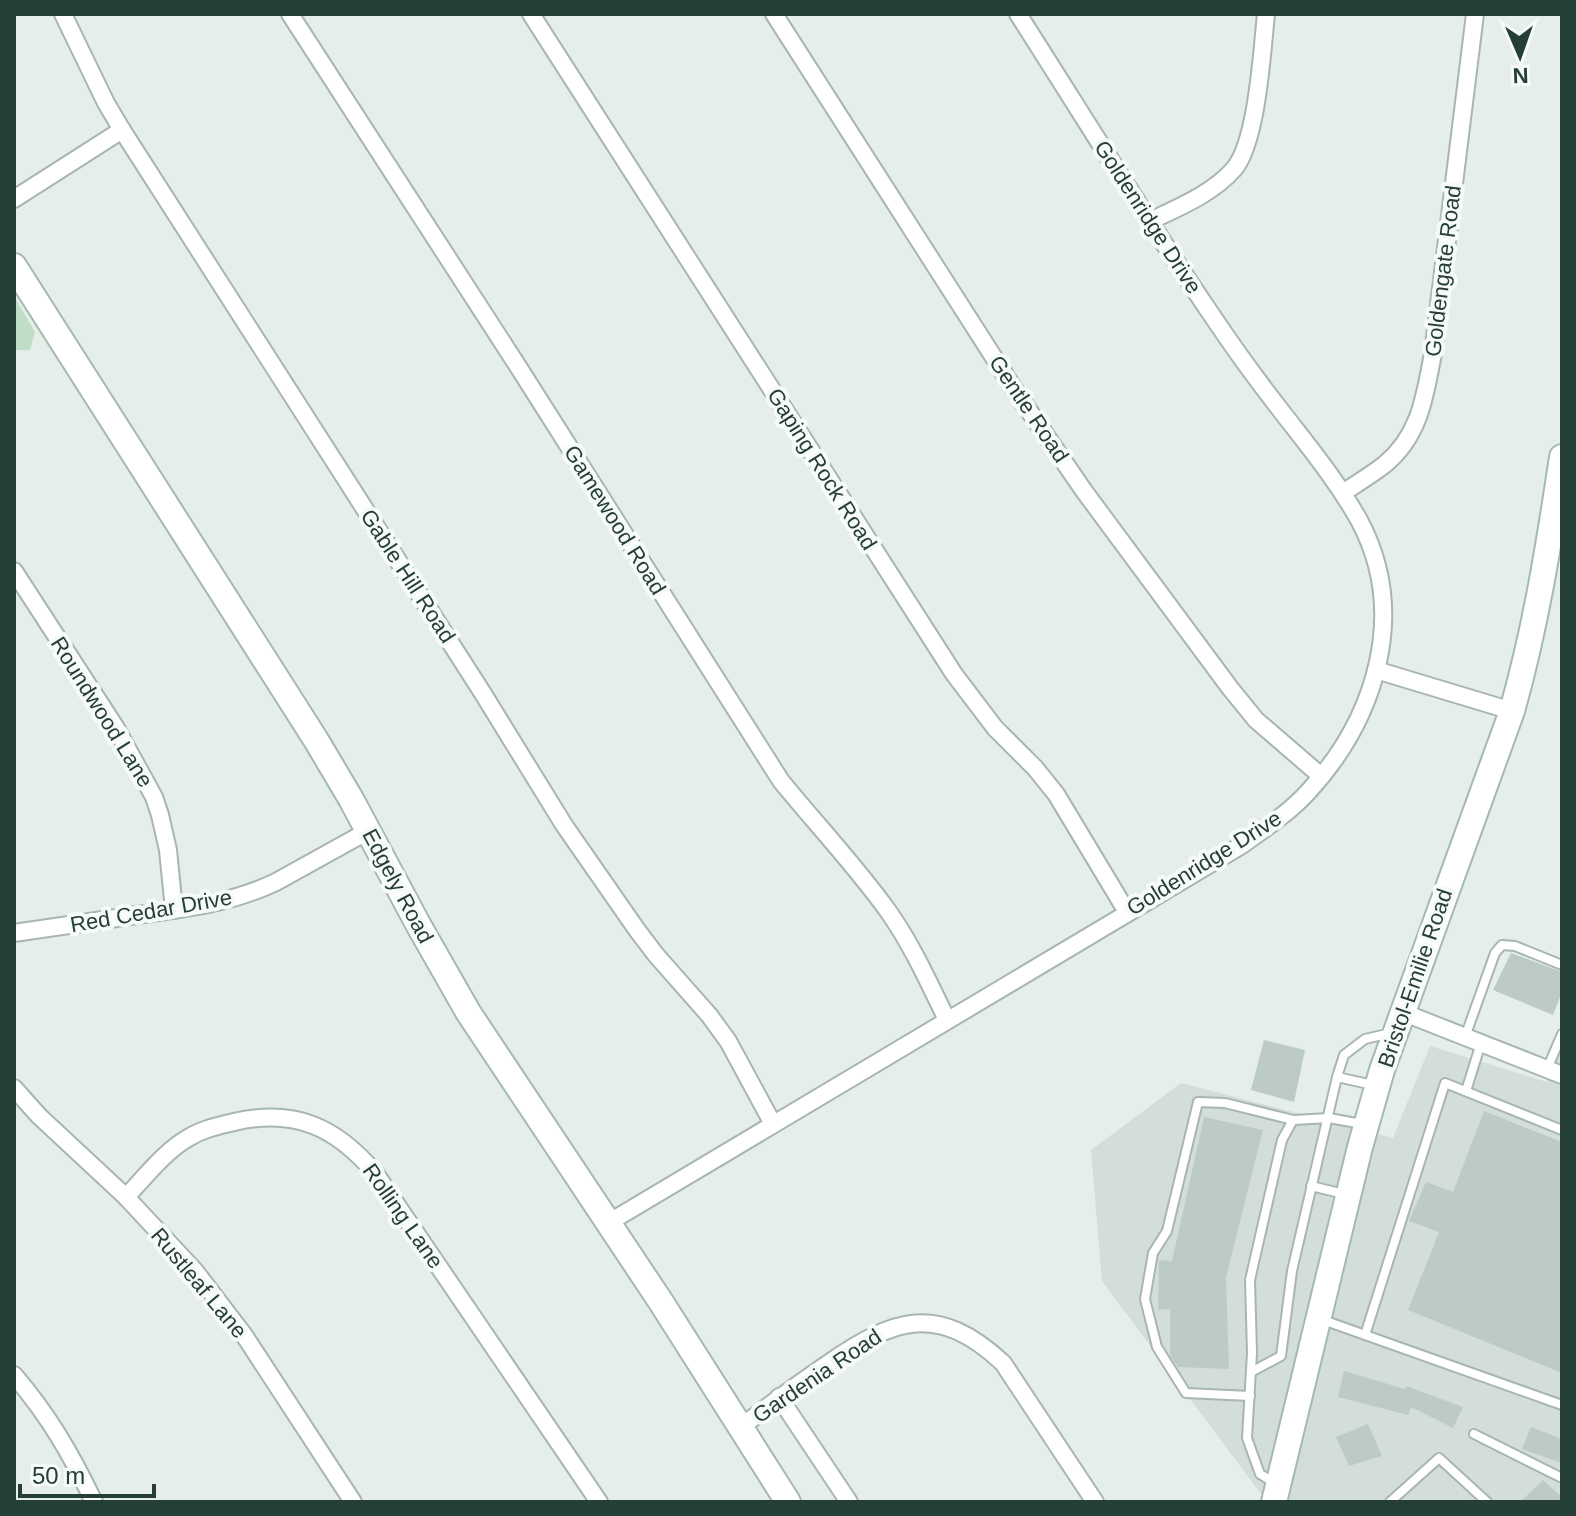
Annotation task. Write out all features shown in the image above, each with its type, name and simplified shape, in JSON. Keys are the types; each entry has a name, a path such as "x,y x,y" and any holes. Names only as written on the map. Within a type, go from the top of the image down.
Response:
{"main road":[{"name":"Edgely Road","path":"14,266 316,740 468,1012 788,1502"},
{"name":"Bristol-Emilie Road","path":"1276,1494 1378,1086 1512,711 1555,552 1562,457"}],"street":[{"name":"Gable Hill Road","path":"63,14 122,130 474,679 564,825 656,955 728,1041 773,1124"},
{"name":"Gamewood Road","path":"290,14 781,781 887,910 920,964 947,1020"},
{"name":"Gaping Rock Road","path":"531,14 954,674 995,728 1056,794 1127,912"},
{"name":"Gentle Road","path":"774,14 1014,389 1084,491 1256,720 1321,776"},
{"name":"Goldenridge Drive","path":"608,1223 1242,845 1281,817 1307,793 1346,742 1362,713 1381,650 1383,622 1380,583 1369,542 1343,493 1212,315 1018,14"},
{"path":"1150,221 1199,196 1236,167 1250,136 1266,14"},
{"name":"Goldengate Road","path":"1343,493 1384,465 1401,449 1424,404 1475,14"},
{"path":"14,199 122,130"},
{"name":"Roundwood Lane","path":"14,571 116,728 154,797 168,850 174,910"},
{"path":"1376,670 1512,711"},
{"name":"Red Cedar Drive","path":"14,933 224,901 261,889 368,831"},
{"path":"1399,1022 1473,1040 1555,1072"},
{"name":"Rustleaf Lane","path":"14,1088 39,1116 126,1197 195,1271 244,1335 353,1502"},
{"name":"Rolling Lane","path":"126,1197 185,1139 217,1126 251,1118 286,1118 324,1129 344,1141 375,1173 599,1502"},
{"name":"Gardenia Road","path":"741,1427 848,1349 887,1329 906,1324 944,1325 985,1346 1003,1363 1095,1502"},
{"path":"14,1375 38,1403 64,1442 94,1502"},
{"path":"779,1397 849,1502"}],"lane":[{"path":"1466,1091 1473,1040 1495,953 1502,945 1515,946 1562,965"},
{"path":"1251,1372 1281,1356 1292,1271 1344,1055 1365,1039 1399,1022"},
{"path":"1555,1072 1562,1034"},
{"path":"1337,1077 1378,1086"},
{"path":"1365,1335 1445,1083 1562,1130"},
{"path":"1250,1396 1186,1393 1157,1347 1145,1299 1153,1253 1167,1231 1198,1102 1225,1103 1293,1120 1329,1118 1367,1125"},
{"path":"1276,1494 1260,1474 1247,1438 1251,1372 1250,1280 1282,1140 1293,1120"},
{"path":"1311,1186 1349,1195"},
{"path":"1319,1318 1562,1405"},
{"path":"1474,1434 1562,1478"},
{"path":"1390,1502 1439,1458 1487,1502"}],"shaded area":[{"path":"1430,1046 1547,1082 1562,1046 1562,1502 1267,1502 1102,1281 1091,1150 1181,1083 1393,1138"}],"green space":[{"path":"14,296 35,332 30,350 14,350"}],"building":[{"path":"1511,953 1562,972 1562,992 1553,1015 1493,990"},
{"path":"1264,1040 1305,1050 1294,1102 1251,1090"},
{"path":"1484,1111 1562,1142 1562,1373 1408,1310 1439,1232 1409,1221 1426,1182 1453,1192"},
{"path":"1204,1117 1263,1130 1226,1278 1229,1369 1178,1367 1170,1355 1170,1309 1158,1310 1159,1260 1172,1261"},
{"path":"1344,1371 1405,1389 1406,1386 1463,1407 1453,1428 1411,1407 1408,1415 1338,1397"},
{"path":"1368,1424 1382,1456 1349,1466 1336,1437"},
{"path":"1531,1427 1562,1439 1562,1463 1522,1449"},
{"path":"1543,1480 1562,1497 1562,1502 1520,1502"}]}
